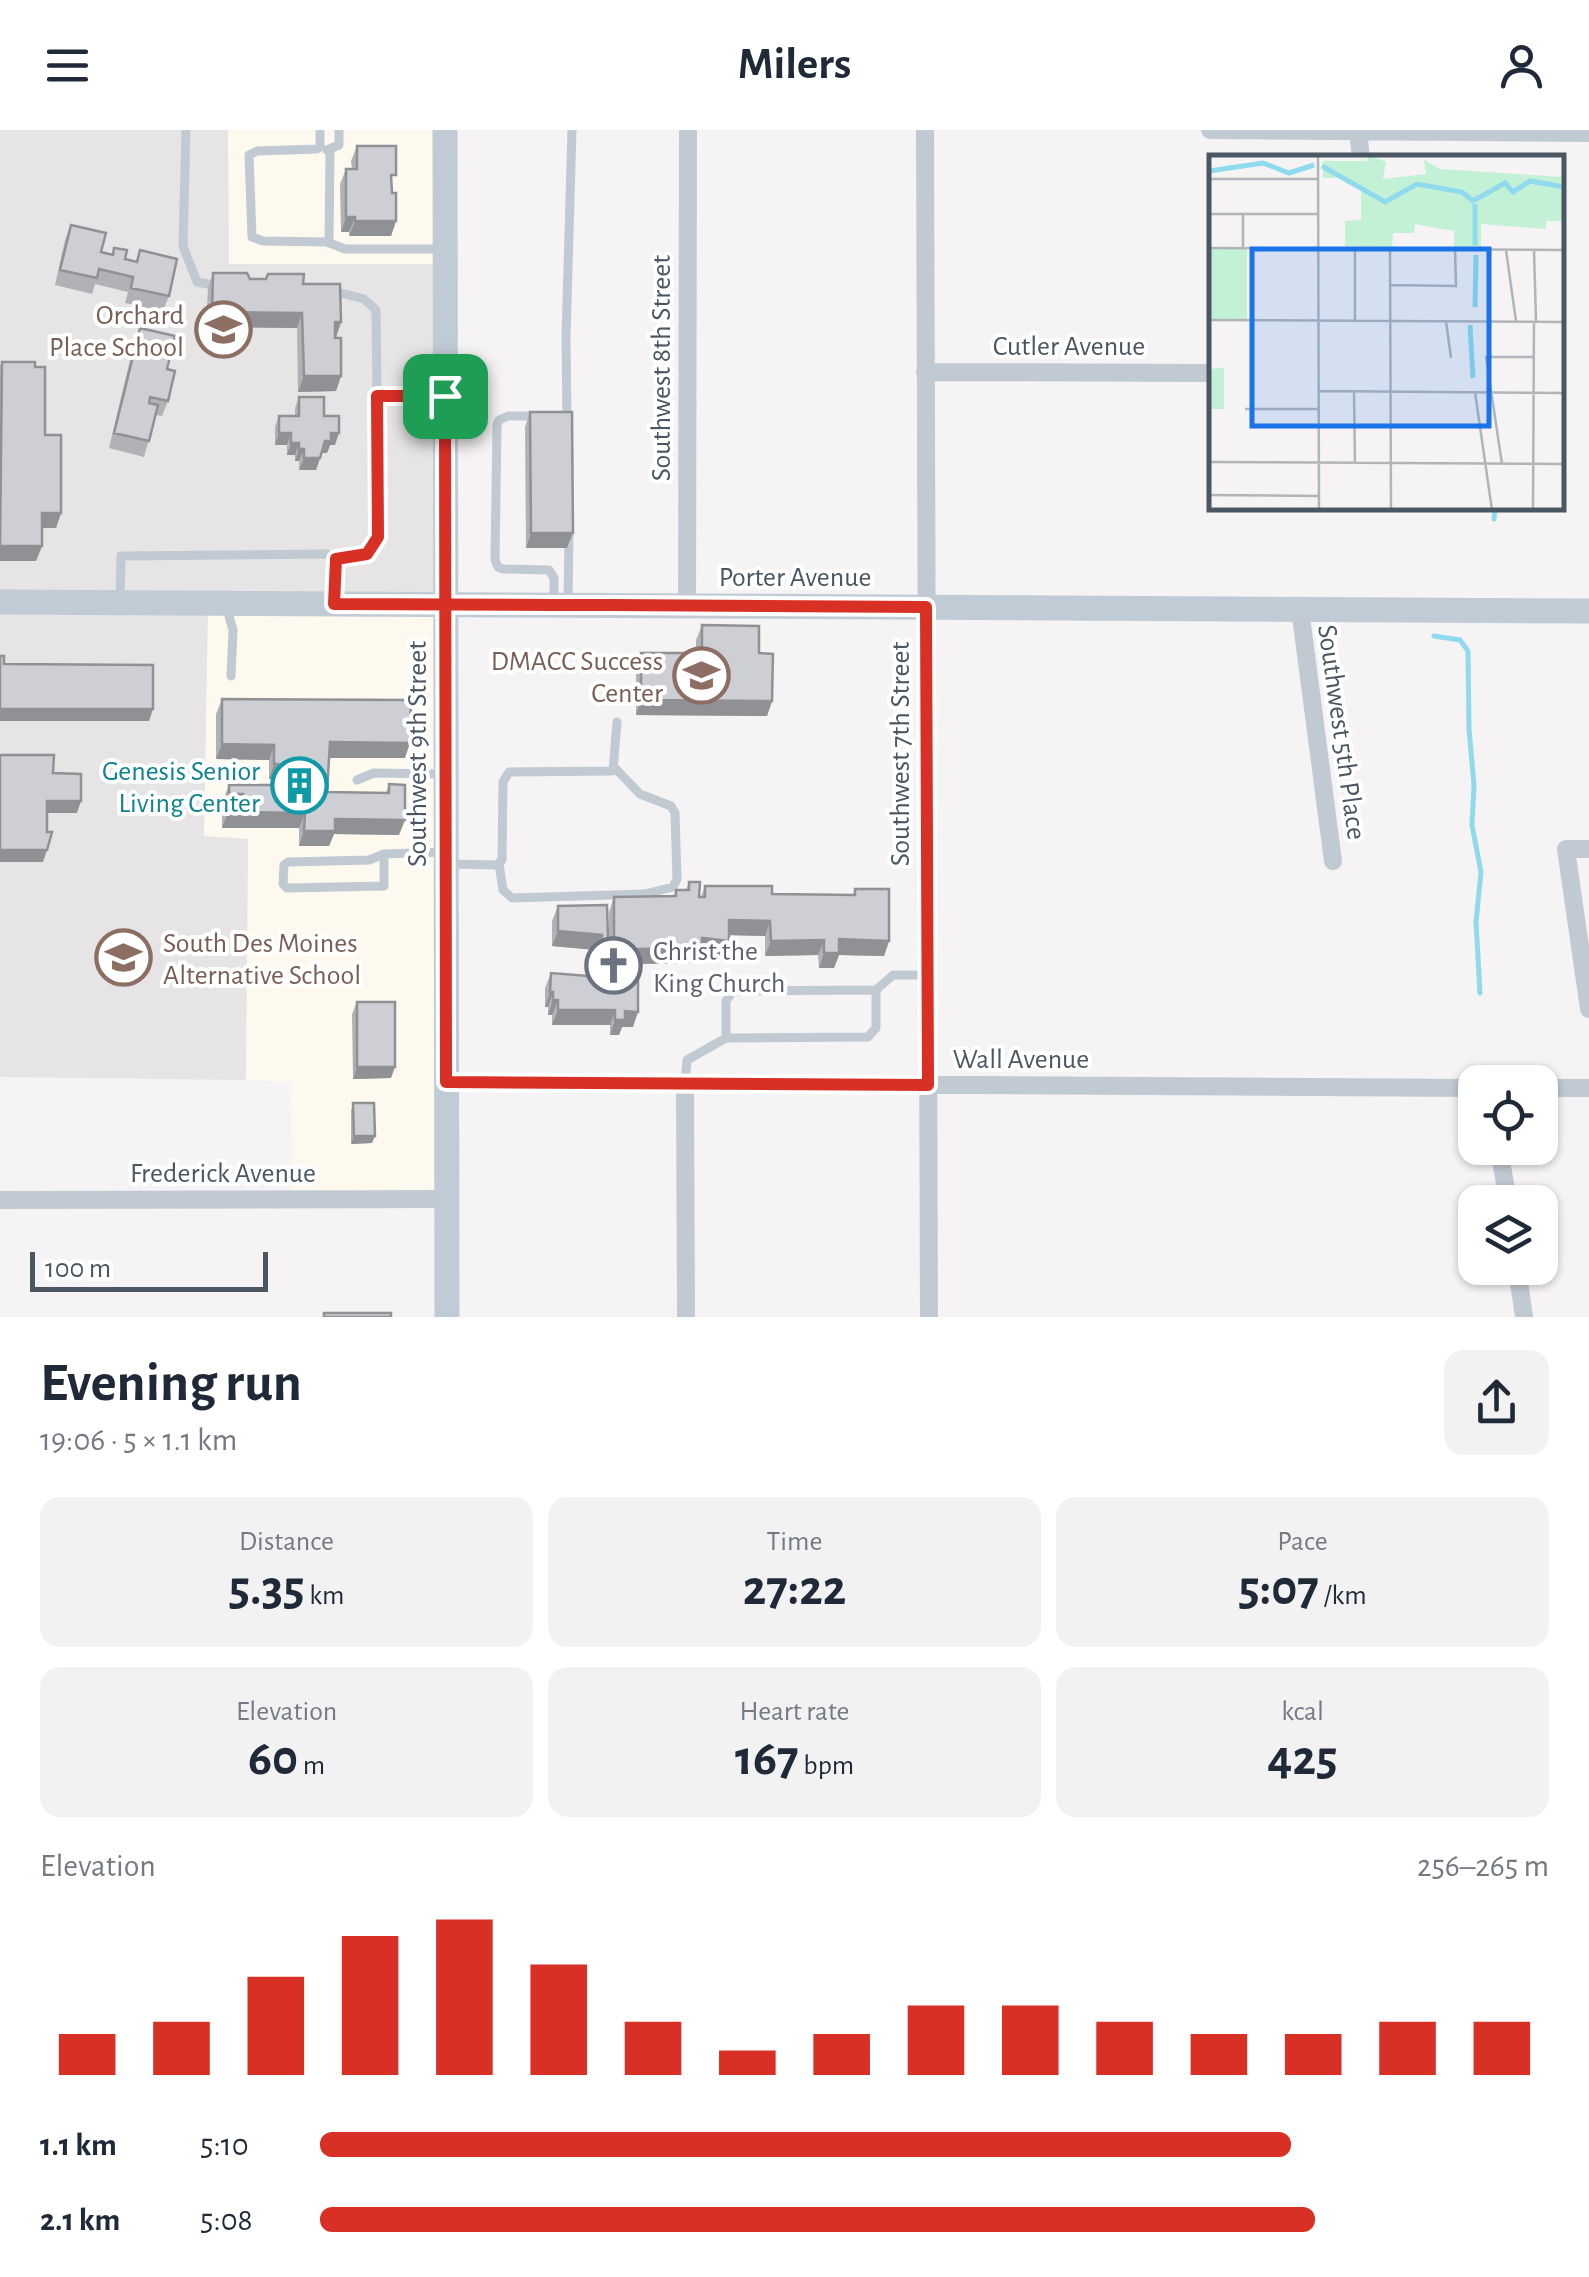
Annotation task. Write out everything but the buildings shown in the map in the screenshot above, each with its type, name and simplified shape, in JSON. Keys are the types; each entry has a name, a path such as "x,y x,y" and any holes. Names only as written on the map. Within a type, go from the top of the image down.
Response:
{"street":[{"name":"Southwest 9th Street","path":"445,130 447,1317"},
{"name":"Southwest 8th Street","path":"687,606 688,130"},
{"name":"Southwest 7th Street","path":"925,130 928,1317"},
{"path":"1210,130 1589,132"},
{"name":"Cutler Avenue","path":"926,372 1209,373"},
{"name":"Porter Avenue","path":"0,602 1589,611"},
{"name":"Southwest 5th Place","path":"1300,609 1333,861"},
{"path":"1589,849 1566,849 1589,1008"},
{"name":"Wall Avenue","path":"446,1082 1458,1088"},
{"path":"685,1084 686,1317"},
{"path":"1558,1088 1589,1088"},
{"name":"Frederick Avenue","path":"0,1200 446,1199"},
{"path":"1519,1285 1524,1317"}],"lane":[{"path":"186,130 183,246 197,282 225,286"},
{"path":"320,130 325,148 330,242"},
{"path":"339,130 339,145 248,154 250,233 263,242 330,242 345,249 445,249"},
{"path":"568,435 566,336 572,130"},
{"path":"120,603 121,556 327,554 336,559 367,554 378,537 376,310 364,299 312,287"},
{"path":"377,396 445,396"},
{"path":"561,605 549,570 503,568 495,560 497,425 508,416 567,416"},
{"path":"561,605 568,530"},
{"path":"334,604 336,559"},
{"path":"225,603 232,630 230,676"},
{"path":"616,769 504,775 503,855 499,864 502,890 512,898 645,894 673,887 677,878 675,813 667,803 640,794 616,769 617,722"},
{"path":"357,780 374,774 446,774"},
{"path":"384,854 384,886 287,888 283,884 284,865 288,862 369,860 384,854 499,864"},
{"path":"726,1038 726,1001 734,990 876,990 893,975 927,975"},
{"path":"685,1084 686,1060 726,1038 868,1038 876,1028 876,990"}],"shaded area":[{"name":"Orchard Place School","path":"0,130 228,130 229,264 445,264 446,605 208,604 204,836 248,839 246,1080 0,1077"},
{"path":"228,130 445,130 445,264 229,264"},
{"path":"208,603 446,605 446,1199 292,1200 291,1082 246,1080 248,839 204,837"}],"waterway":[{"path":"1494,519 1495,510"},
{"path":"1434,636 1460,640 1468,651 1472,825 1481,872 1476,922 1480,993"}],"place":[{"name":"Orchard Place School","path":"223,330"},
{"name":"DMACC Success Center","path":"702,676"},
{"name":"Genesis Senior Living Center","path":"299,786"},
{"name":"South Des Moines Alternative School","path":"124,958"},
{"name":"Christ the King Church","path":"614,966"}],"route":[{"path":"445,396 377,396 378,537 367,554 336,559 334,604 446,604 926,607 928,1085 446,1082 446,604 445,396"}]}
